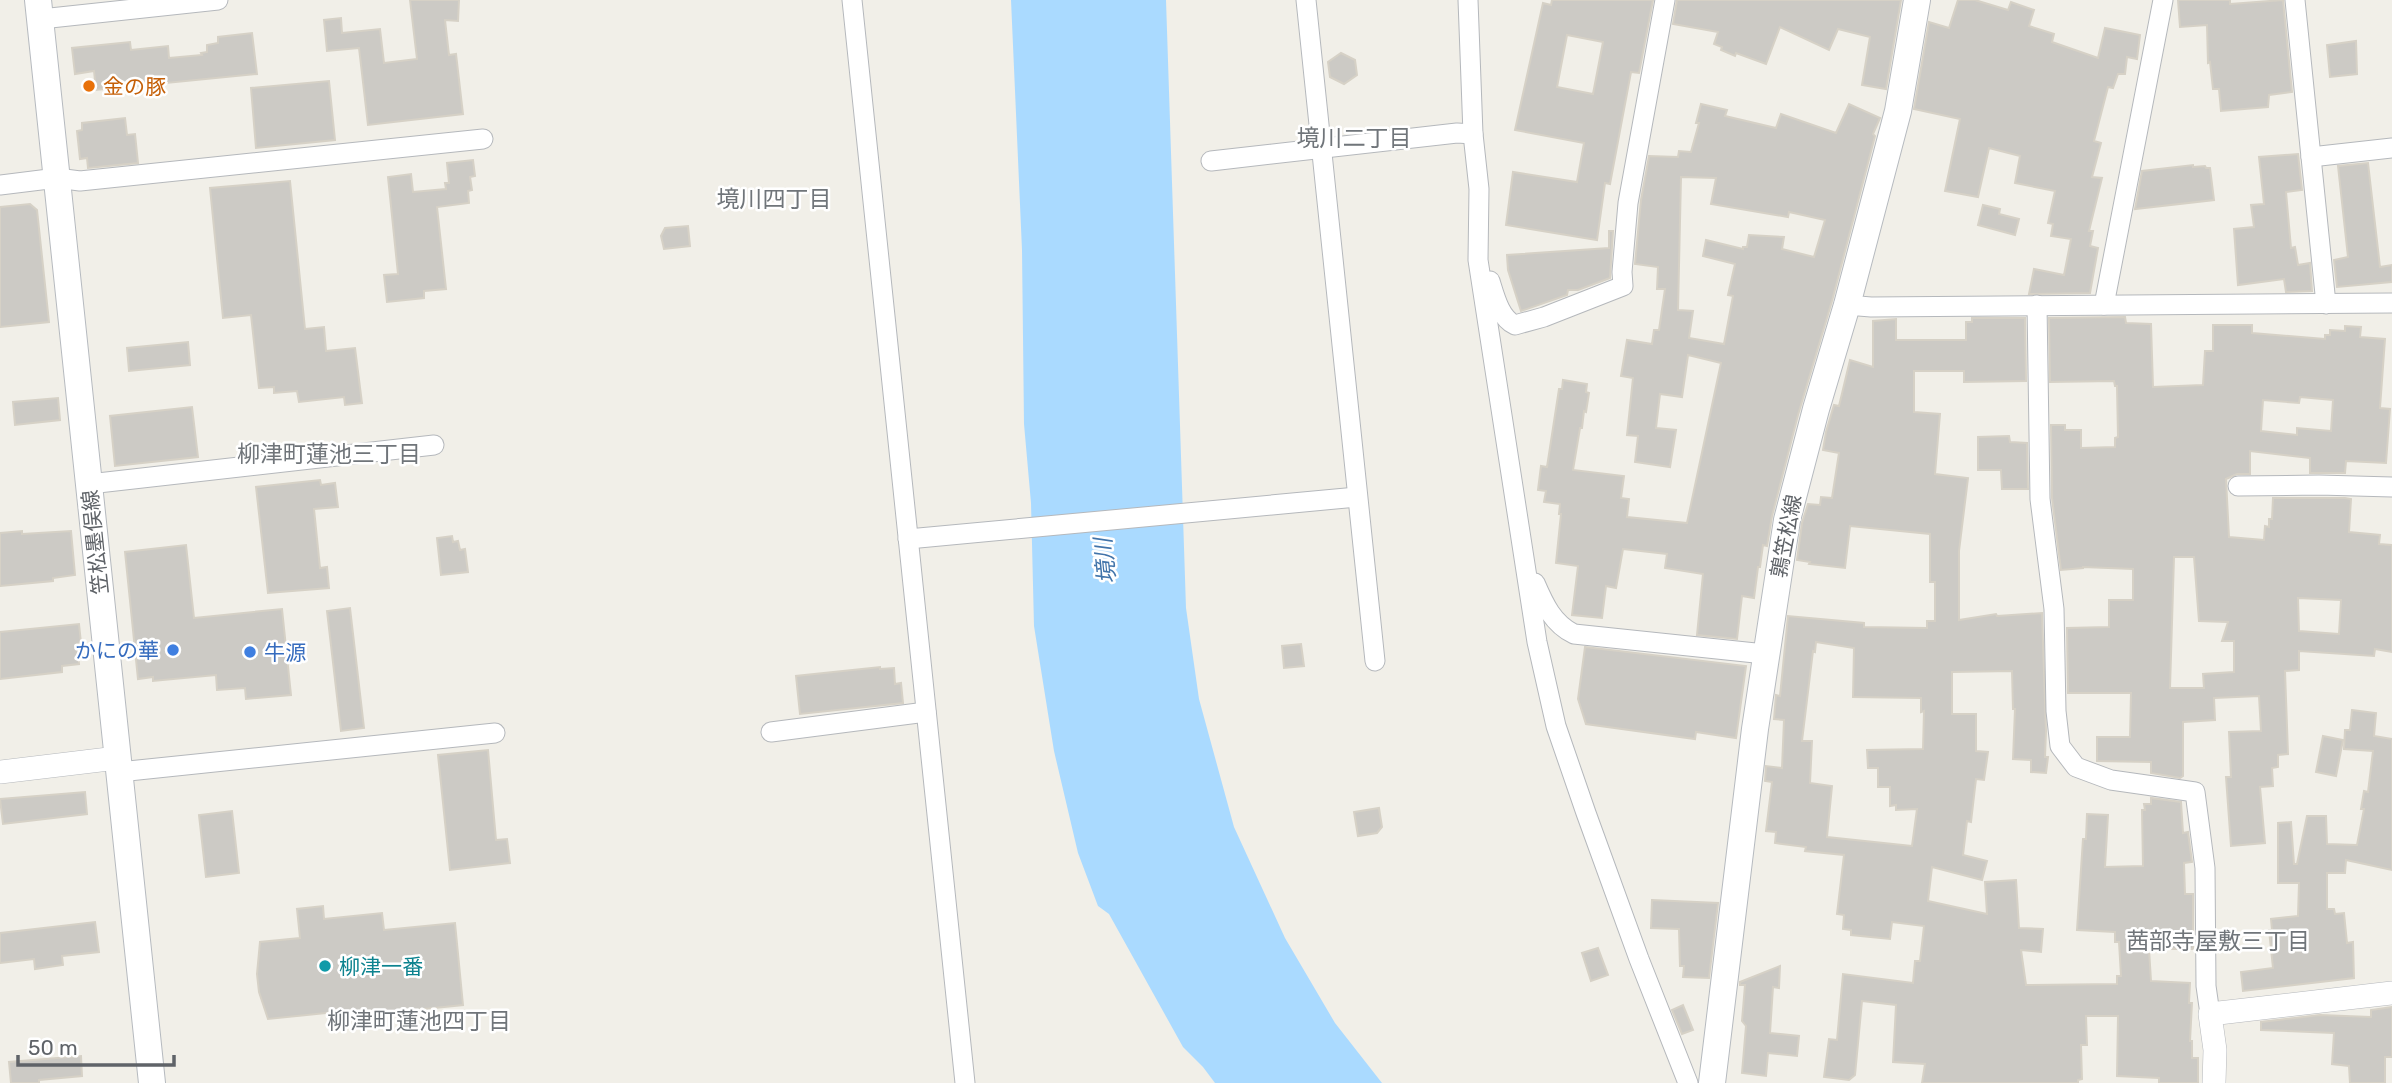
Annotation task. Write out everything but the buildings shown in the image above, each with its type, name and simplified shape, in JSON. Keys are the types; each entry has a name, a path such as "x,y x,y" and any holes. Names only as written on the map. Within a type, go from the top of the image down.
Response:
{"main road":[{"name":"鶉笠松線","path":"1712,1083 1765,654 1787,520 1898,111 1917,0"},
{"name":"笠松墨俣線","path":"39,10 152,1083"}],"street":[{"path":"39,10 218,0"},
{"path":"852,0 965,1083"},
{"path":"1306,0 1375,661"},
{"path":"1468,0 1473,134 1479,189 1478,260 1537,642 1556,726 1639,959 1688,1083"},
{"path":"1478,260 1485,265 1495,300 1507,321 1516,325 1623,286 1628,203 1665,0"},
{"path":"2104,304 2163,0"},
{"path":"2295,0 2326,304"},
{"path":"1211,161 1457,133 1473,134"},
{"path":"0,185 57,178 80,181 483,139"},
{"path":"2311,157 2392,148"},
{"path":"1847,305 2392,303"},
{"path":"2037,304 2040,499 2054,609 2056,710 2060,746 2076,767 2112,780 2195,792 2205,868 2206,986 2215,1050 2214,1083"},
{"path":"89,484 434,445"},
{"path":"2238,486 2392,487"},
{"path":"908,539 1357,497"},
{"path":"1527,573 1534,580 1543,602 1561,628 1574,634 1765,654"},
{"path":"771,732 926,712"},
{"path":"0,772 118,765 495,733"},
{"path":"2210,1014 2392,993"}],"water":[{"name":"境川","path":"1011,0 1166,0 1186,608 1199,699 1234,827 1285,938 1335,1023 1382,1083 1215,1083 1183,1047 1109,914 1098,906 1078,853 1054,751 1034,626 1031,503 1024,424 1022,250"}],"place":[{"name":"金の豚","path":"89,86"},
{"name":"かにの華","path":"173,650"},
{"name":"牛源","path":"250,652"},
{"name":"柳津一番","path":"325,966"}],"district":[{"name":"境川二丁目","path":"1354,138"},
{"name":"境川四丁目","path":"774,199"},
{"name":"柳津町蓮池三丁目","path":"329,454"},
{"name":"茜部寺屋敷三丁目","path":"2218,941"},
{"name":"柳津町蓮池四丁目","path":"419,1021"}]}
